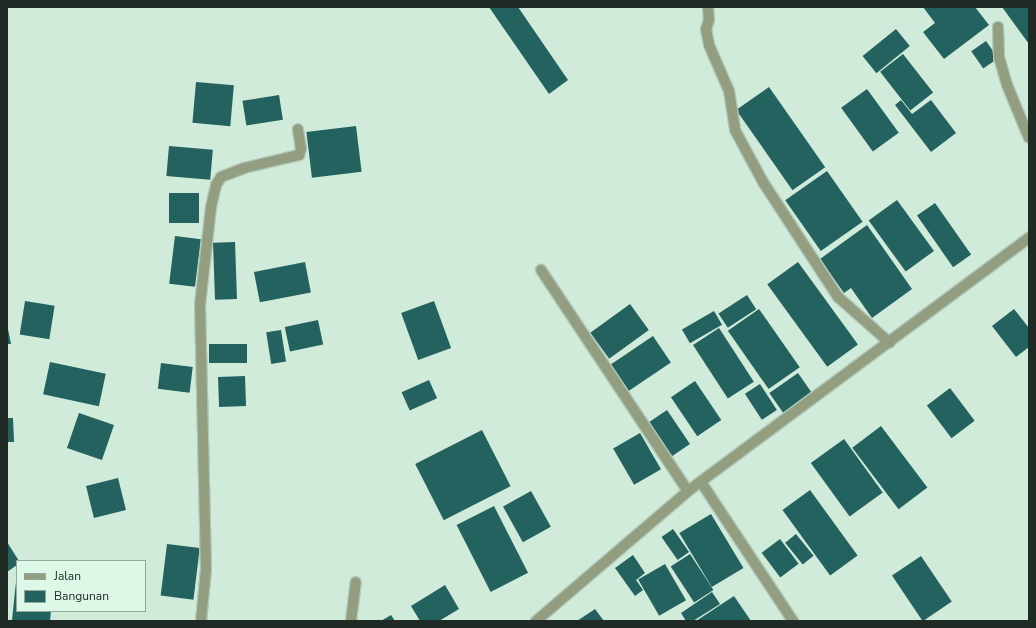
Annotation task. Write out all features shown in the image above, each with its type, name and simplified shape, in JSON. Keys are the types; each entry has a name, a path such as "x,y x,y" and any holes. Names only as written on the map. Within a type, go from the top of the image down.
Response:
{"street":[{"path":"708,7 709,20 706,29 709,45 729,91 735,130 763,182 838,297 890,343"},
{"path":"998,27 999,57 1007,85 1029,138"},
{"path":"201,621 206,570 200,305 211,207 216,185 221,177 244,168 299,154 301,149 298,129"},
{"path":"536,621 688,491 890,343 1029,238"},
{"path":"541,270 688,491"},
{"path":"701,482 793,621"},
{"path":"351,621 356,582"}],"building":[{"path":"489,7 518,7 568,80 549,94"},
{"path":"923,7 975,7 989,25 944,59 923,32 935,23"},
{"path":"1002,7 1029,7 1029,44"},
{"path":"896,29 910,46 876,73 863,56"},
{"path":"986,41 998,58 983,69 971,51"},
{"path":"903,54 933,93 910,110 880,72"},
{"path":"196,82 234,85 230,126 192,123"},
{"path":"769,87 825,167 792,190 736,110"},
{"path":"867,89 899,133 873,151 841,108"},
{"path":"279,95 283,120 246,125 242,101"},
{"path":"901,100 912,114 931,100 956,133 931,152 895,105"},
{"path":"356,126 362,172 312,178 306,132"},
{"path":"169,146 213,150 210,180 166,176"},
{"path":"827,171 863,222 821,251 785,200"},
{"path":"169,193 199,193 199,223 169,223"},
{"path":"897,200 934,251 906,272 869,221"},
{"path":"935,203 971,255 953,267 917,216"},
{"path":"867,225 912,289 872,318 851,288 844,293 820,259"},
{"path":"175,236 201,239 195,287 169,284"},
{"path":"235,242 237,299 215,300 213,243"},
{"path":"305,262 311,292 260,302 254,272"},
{"path":"798,262 858,345 827,367 767,284"},
{"path":"747,295 756,309 728,328 718,314"},
{"path":"25,301 55,306 49,339 20,335"},
{"path":"434,301 451,348 418,360 401,313"},
{"path":"630,304 649,330 609,359 590,333"},
{"path":"759,309 800,367 769,389 728,331"},
{"path":"1014,309 1029,328 1029,347 1016,357 992,326"},
{"path":"714,311 722,325 690,343 682,330"},
{"path":"318,320 323,344 290,352 285,327"},
{"path":"7,324 11,344 7,344"},
{"path":"719,328 754,382 728,399 693,345"},
{"path":"281,330 286,362 271,364 266,332"},
{"path":"653,336 671,363 629,391 611,365"},
{"path":"209,344 247,344 247,363 209,363"},
{"path":"50,362 106,374 99,406 43,394"},
{"path":"161,363 193,367 190,393 158,389"},
{"path":"798,373 814,396 785,416 769,393"},
{"path":"245,376 246,406 219,407 218,377"},
{"path":"429,380 437,398 410,410 402,392"},
{"path":"695,381 721,420 697,436 671,397"},
{"path":"760,384 777,410 762,420 745,394"},
{"path":"950,388 975,421 952,438 927,405"},
{"path":"667,410 690,444 670,457 647,423"},
{"path":"79,413 114,425 102,460 67,448"},
{"path":"7,418 13,418 14,442 7,442"},
{"path":"881,426 927,487 899,509 852,448"},
{"path":"482,430 511,486 444,520 415,464"},
{"path":"640,433 661,469 634,485 613,448"},
{"path":"844,439 883,492 850,516 811,463"},
{"path":"118,478 126,510 94,518 86,486"},
{"path":"810,490 858,556 830,576 782,510"},
{"path":"531,491 551,527 523,542 503,507"},
{"path":"494,506 528,573 491,592 457,525"},
{"path":"711,514 743,568 712,587 679,533"},
{"path":"673,529 689,552 678,560 662,537"},
{"path":"796,534 814,556 803,565 785,543"},
{"path":"780,539 799,564 780,578 762,553"},
{"path":"7,542 18,560 16,560 16,566 7,572"},
{"path":"167,544 200,548 193,600 161,596"},
{"path":"690,554 713,590 694,603 671,567"},
{"path":"633,555 645,573 636,580 643,590 635,596 615,568"},
{"path":"921,556 952,602 923,621 892,576"},
{"path":"665,564 686,600 659,616 638,580"},
{"path":"16,582 16,612 51,612 50,621 12,620"},
{"path":"445,585 459,609 439,621 420,621 411,606"},
{"path":"712,592 720,604 693,621 686,621 681,613"},
{"path":"734,596 751,621 696,621"},
{"path":"595,609 604,621 577,621"},
{"path":"391,615 395,621 381,621"}]}
